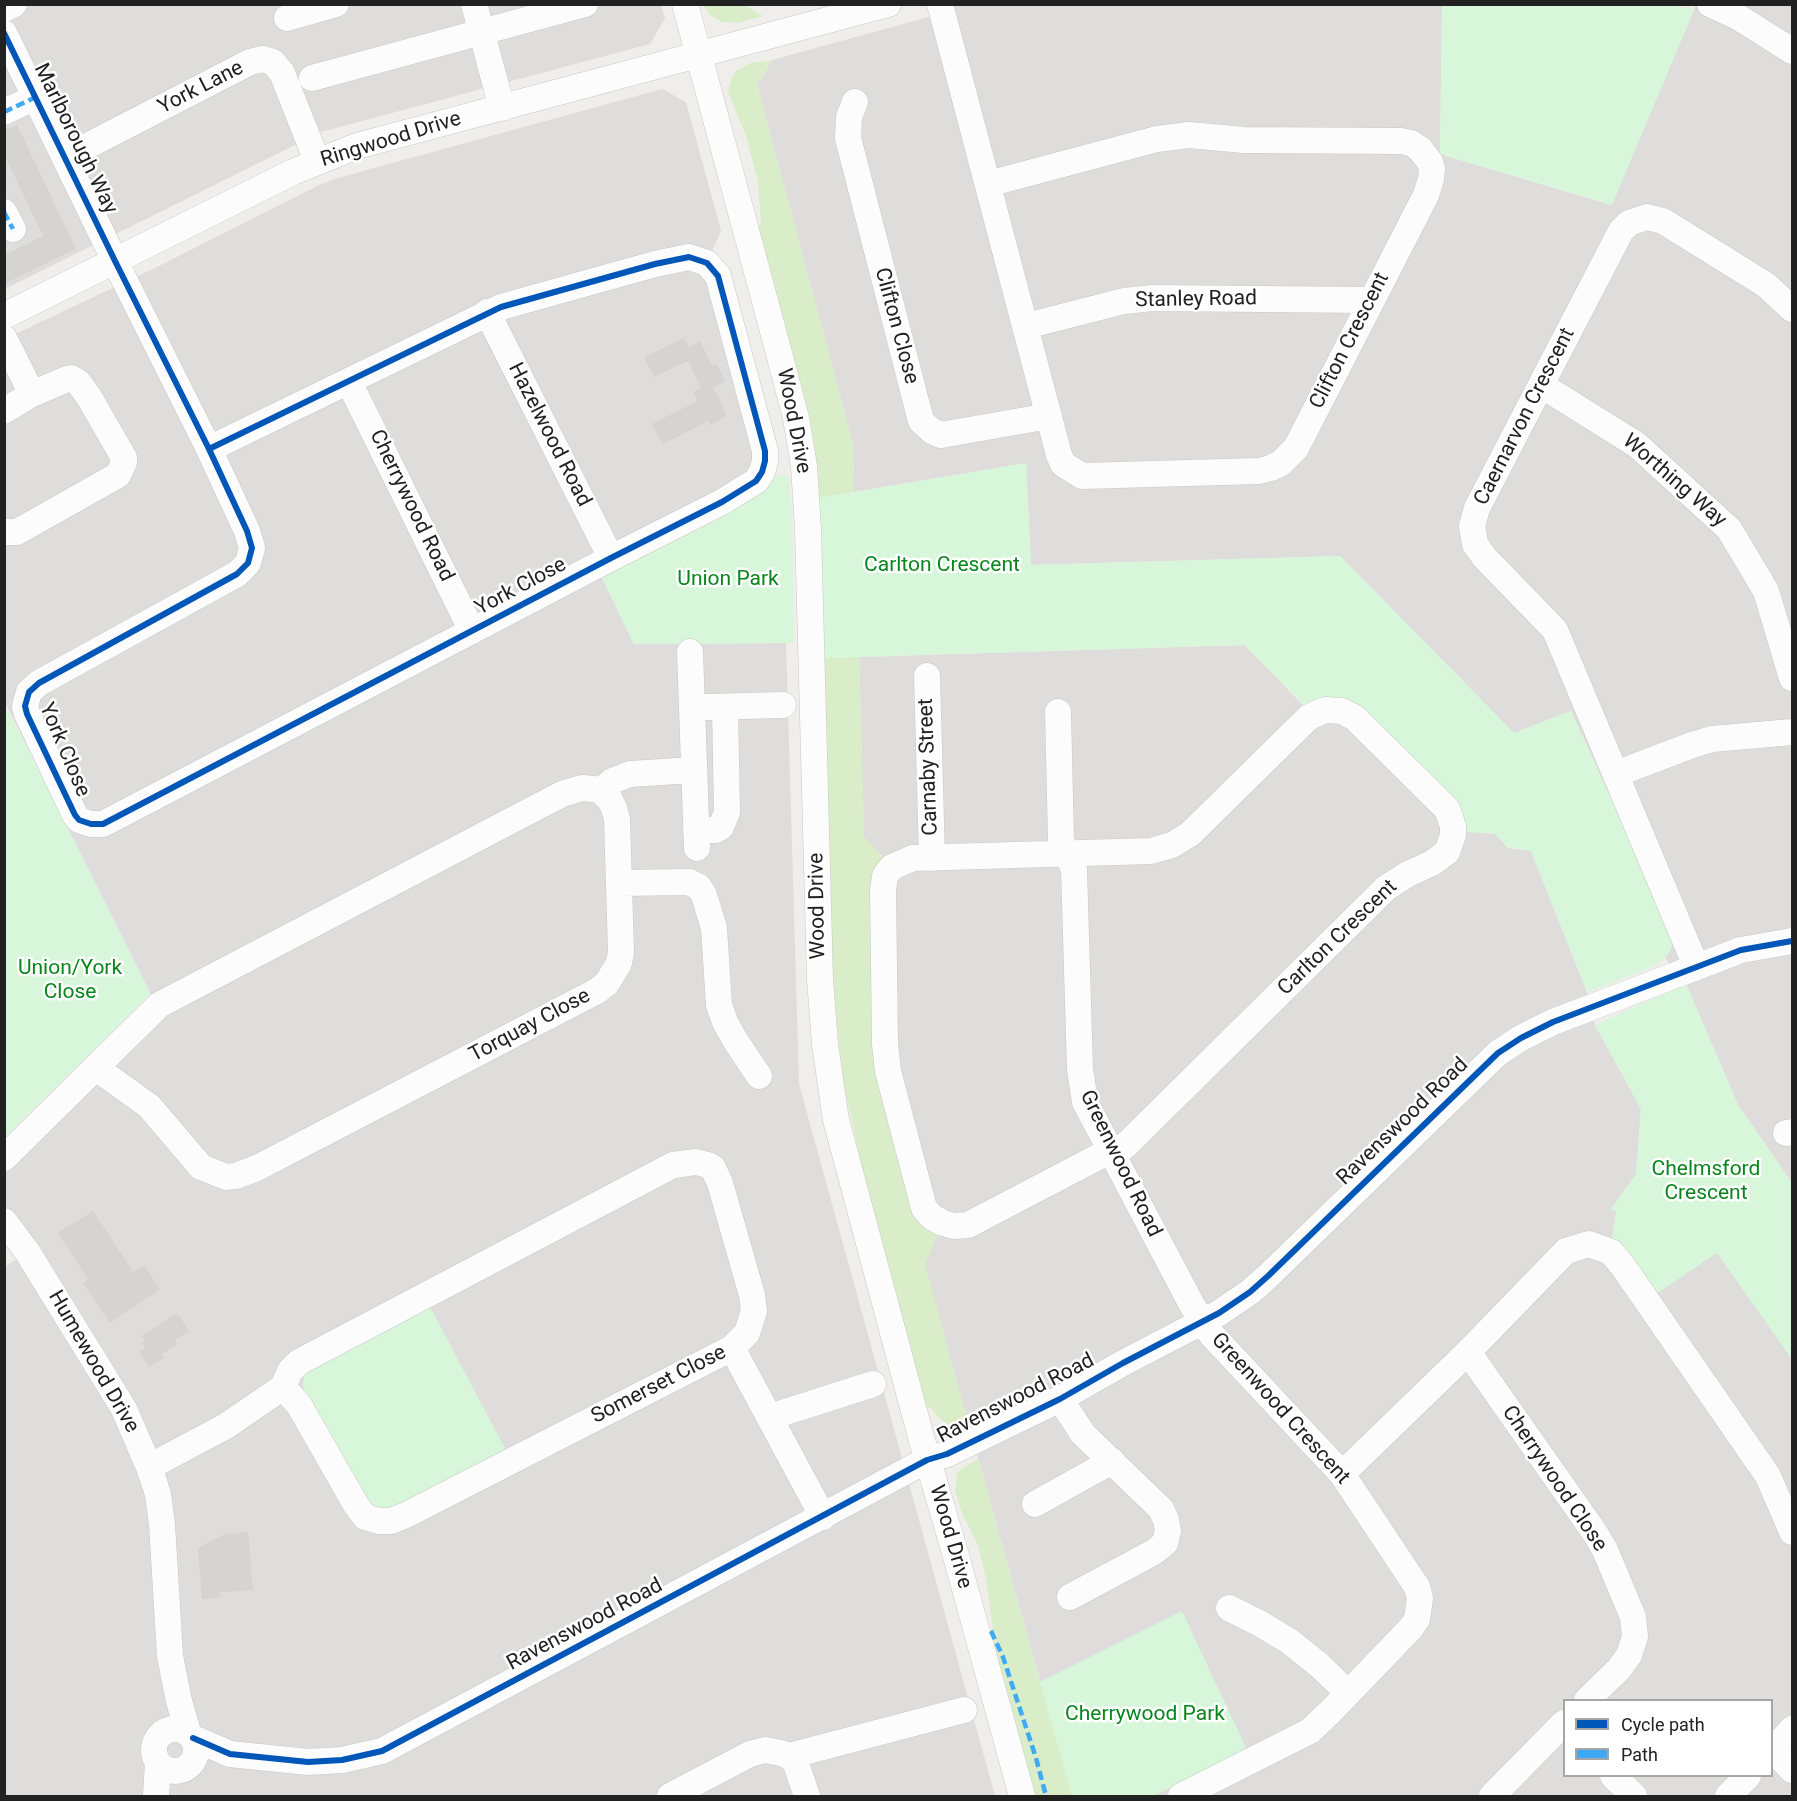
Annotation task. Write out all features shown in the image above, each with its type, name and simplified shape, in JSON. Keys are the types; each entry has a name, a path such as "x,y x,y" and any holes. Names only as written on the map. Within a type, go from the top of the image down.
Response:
{"street":[{"path":"4,9 14,4"},
{"path":"287,18 336,4"},
{"path":"474,4 502,108"},
{"path":"312,78 585,4"},
{"name":"Wood Drive","path":"685,4 790,397 804,466 808,529 820,979 825,1044 835,1111 927,1460 956,1556 1022,1797"},
{"name":"Ringwood Drive","path":"4,316 317,161 357,146 888,4"},
{"name":"Clifton Crescent","path":"940,4 1049,416 1063,464 1082,476 1259,471 1281,463 1296,448 1370,300 1426,195 1431,178 1430,162 1420,149 1411,143 1401,141 1244,140 1189,135 1157,139 988,184"},
{"path":"1710,4 1738,17 1792,51"},
{"name":"Marlborough Way","path":"4,33 115,261"},
{"name":"York Lane","path":"66,157 250,62 263,59 273,62 282,72 317,161"},
{"path":"4,112 36,97"},
{"name":"Clifton Close","path":"855,102 849,117 848,138 921,421 932,431 941,435 1049,416"},
{"name":"Caernarvon Crescent","path":"1696,966 1555,630 1485,558 1475,544 1472,526 1477,508 1621,231 1629,223 1647,217 1664,221 1766,285 1792,309"},
{"name":"York Close","path":"115,261 209,449 251,541 251,555 244,569 39,683 29,692 26,698 27,714 75,815 80,820 95,825 104,824 611,558 740,493 756,481 765,461 765,451 718,276 706,263 689,257 644,267 488,312 209,449"},
{"name":"Stanley Road","path":"1026,326 1124,301 1153,298 1370,300"},
{"name":"Hazelwood Road","path":"488,312 611,558"},
{"path":"4,338 32,394"},
{"path":"4,411 32,394 71,378 78,382 89,396 124,458 124,466 118,476 17,532 4,532"},
{"name":"Cherrywood Road","path":"349,382 472,631"},
{"name":"Worthing Way","path":"1541,385 1636,445 1729,529 1766,591 1792,678"},
{"path":"690,652 697,839 721,827 727,812 725,707"},
{"name":"Carnaby Street","path":"927,676 932,858"},
{"path":"693,708 783,705"},
{"name":"Carlton Crescent","path":"1334,710 1355,718 1447,809 1453,826 1451,844 1440,858 1386,888 1125,1146 968,1225 942,1223 924,1208 888,1071 885,1044 883,890 885,876 892,867 913,858 1067,854 1151,851 1181,840 1190,834 1309,717 1317,712 1334,710"},
{"name":"Greenwood Road","path":"1058,712 1061,841 1074,869 1081,1086 1085,1102 1110,1152 1193,1307 1203,1321"},
{"path":"1616,774 1712,739 1792,732"},
{"path":"4,1158 159,1005 562,794 582,788 601,791 612,781 630,774 694,770"},
{"name":"Torquay Close","path":"96,1068 149,1106 201,1167 226,1177 236,1176 597,991 613,975 621,952 617,819 610,800 601,791"},
{"path":"619,883 689,882 699,888 704,895 714,928 719,1005 735,1040 759,1076"},
{"name":"Ravenswood Road","path":"190,1750 308,1762 342,1760 382,1751 927,1460 947,1454 1060,1399 1123,1363 1220,1313 1259,1284 1498,1053 1509,1045 1553,1022 1696,966 1741,950 1792,941"},
{"name":"Somerset Close","path":"149,1467 226,1426 283,1387 290,1371 299,1362 673,1165 688,1162 713,1168 720,1183 752,1295 754,1311 747,1333 732,1348 391,1521 379,1521 365,1517 299,1405 283,1387"},
{"name":"Humewood Drive","path":"4,1221 28,1253 124,1409 149,1467 158,1494 162,1524 170,1656 190,1750"},
{"path":"1342,1474 1468,1352 1566,1251 1589,1244 1611,1252 1622,1265 1768,1476 1792,1532"},
{"name":"Greenwood Crescent","path":"1203,1321 1211,1334 1342,1474 1417,1587 1420,1608 1417,1619 1348,1694"},
{"path":"732,1348 823,1517"},
{"name":"Cherrywood Close","path":"1468,1352 1595,1533 1605,1550 1633,1617 1635,1637 1629,1655 1619,1669 1589,1699"},
{"path":"770,1418 873,1384"},
{"path":"1060,1399 1083,1434 1161,1509 1168,1531 1165,1543 1154,1552 1070,1597"},
{"path":"1035,1504 1112,1461"},
{"path":"1181,1797 1310,1731 1348,1694 1319,1665 1289,1641 1229,1608"},
{"name":"Humewood Drive","path":"160,1735 170,1656"},
{"path":"789,1756 964,1710"},
{"path":"1492,1797 1563,1726"},
{"path":"156,1797 158,1762 154,1748 160,1735 173,1729 190,1750"},
{"path":"1773,1749 1792,1729"},
{"path":"158,1762 170,1770 190,1750"},
{"path":"166,1797 190,1750"},
{"path":"670,1797 750,1754 765,1750 789,1756 796,1764 807,1797"},
{"path":"1773,1751 1792,1770"},
{"path":"1614,1777 1634,1797"},
{"path":"1728,1797 1747,1777"}],"shaded area":[{"path":"5,5 661,5 665,18 650,44 321,132 5,289"},
{"path":"941,5 1442,5 1440,154 1611,205 1696,5 1792,5 1792,23 1787,50 1792,54 1792,1183 1738,1105 1686,984 1665,958 1671,949 1673,935 1571,711 1514,733 1340,556 1031,565 1026,463 854,492 853,444 757,85 772,60 943,13"},
{"path":"662,89 686,102 721,231 707,262 767,461 597,568 634,644 786,643 799,1084 995,1796 5,1796 4,1267 28,1252 5,1219 5,1155 156,1005 5,702 5,339 157,267 319,185"},
{"path":"1244,645 1305,707 1323,698 1463,831 1495,834 1508,848 1531,851 1587,992 1595,1025 1641,1109 1636,1174 1611,1209 1717,1252 1792,1359 1792,1796 1072,1796 924,1264 942,1225 891,1092 892,867 864,837 859,657"}],"green space":[{"path":"1670,4 1694,10 1612,205 1440,154 1442,5"},
{"path":"704,5 744,5 763,16 738,23 722,22 709,14"},
{"path":"772,60 757,85 853,444 854,492 819,498 813,436 757,225 761,225 758,182 746,136 728,92 736,71 751,63"},
{"name":"Carlton Crescent","path":"1026,463 1031,565 1340,556 1514,733 1571,711 1673,935 1671,949 1665,958 1654,966 1587,992 1531,851 1508,848 1495,834 1463,831 1383,732 1306,707 1244,645 824,658 819,498"},
{"name":"Union Park","path":"788,474 792,516 794,643 634,644 600,574 773,477"},
{"path":"859,657 864,837 892,867 883,1045 942,1225 925,1264 969,1426 954,1427 935,1414 931,1407 926,1408 867,1190 842,1077 833,981 824,658"},
{"name":"Union/York Close","path":"4,702 150,994 5,1137 4,1137"},
{"name":"Chelmsford Crescent","path":"1686,984 1738,1105 1792,1183 1792,1359 1717,1253 1652,1297 1612,1239 1616,1212 1611,1209 1636,1174 1641,1109 1595,1025"},
{"path":"427,1301 508,1454 401,1511 373,1511 305,1394 304,1375 307,1368"},
{"path":"978,1459 1072,1796 1033,1796 987,1630 993,1629 986,1579 978,1545 962,1513 955,1491 957,1474"},
{"name":"Cherrywood Park","path":"1182,1611 1247,1750 1153,1796 1072,1796 1040,1682"}],"building":[{"path":"17,125 76,249 4,284 4,255 43,236 4,154 4,131"},
{"path":"684,338 689,347 700,341 712,366 716,364 725,381 713,387 727,416 710,425 708,421 663,444 652,424 698,401 693,392 701,388 688,361 654,377 644,357"},
{"path":"93,1211 133,1272 144,1265 160,1289 110,1323 83,1283 88,1279 58,1233"},
{"path":"177,1313 189,1331 175,1340 177,1344 162,1354 164,1358 149,1367 139,1352 146,1348 142,1343 146,1341 142,1336"},
{"path":"248,1532 253,1590 220,1592 221,1597 202,1599 198,1548 225,1534"}],"marked path":[{"path":"4,112 36,97"},
{"path":"4,212 13,229"},
{"path":"991,1631 1003,1657 1046,1796"}],"cycle path":[{"path":"4,33 209,449 247,531 252,548 248,563 237,574 39,683 29,692 25,706 27,714 79,820 91,824 103,824 722,502 756,481 765,461 765,451 718,276 707,263 689,257 655,264 501,307 209,449"},
{"path":"193,1738 230,1754 308,1762 342,1760 382,1751 927,1460 947,1454 1060,1399 1219,1313 1250,1292 1268,1276 1498,1053 1521,1038 1553,1022 1741,950 1792,941"}]}
